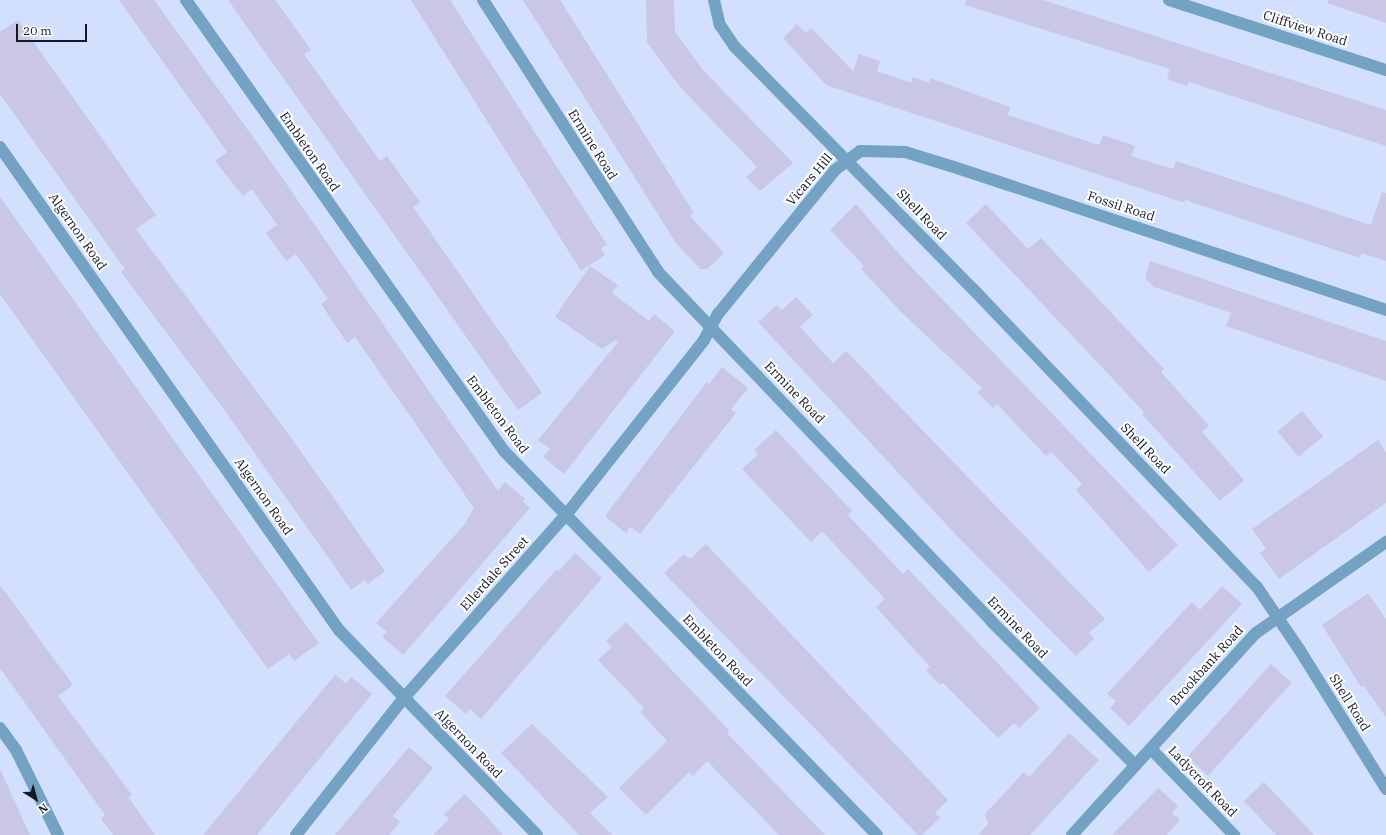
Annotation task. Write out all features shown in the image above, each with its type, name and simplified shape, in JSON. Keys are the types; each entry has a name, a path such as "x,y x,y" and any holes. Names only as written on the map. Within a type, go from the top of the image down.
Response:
{"street":[{"name":"Embleton Road","path":"186,0 504,451 877,835"},
{"name":"Ermine Road","path":"483,0 644,254 711,327 991,621 1135,766"},
{"name":"Vicars Hill","path":"711,327 718,314 846,159 734,46 720,25 714,0"},
{"name":"Cliffview Road","path":"1169,0 1386,70"},
{"name":"Algernon Road","path":"0,147 339,630 403,699 537,835"},
{"name":"Fossil Road","path":"846,159 860,151 905,152 1386,310"},
{"name":"Shell Road","path":"846,159 1257,587 1278,617 1386,789"},
{"name":"Ellerdale Street","path":"296,835 403,699 566,515 711,327"},
{"name":"Brookbank Road","path":"1072,835 1256,633 1386,542"},
{"path":"0,728 16,750 58,835"},
{"name":"Ladycroft Road","path":"1151,749 1234,835"}],"building":[{"path":"119,0 154,0 281,176 498,491 505,482 525,499 523,502 530,508 403,655 382,637 387,632 376,623 464,525 474,508 355,337 347,343 321,304 328,299 296,254 286,261 266,233 277,225 252,189 243,196 215,161 227,152"},
{"path":"228,0 275,0 311,50 304,54 380,161 387,156 420,202 413,207 542,393 518,410"},
{"path":"411,0 450,0 607,245 601,248 605,255 581,271"},
{"path":"523,0 560,0 694,213 690,216 724,253 707,269 700,269 676,243"},
{"path":"646,0 674,0 675,32 703,70 793,163 760,191 746,177 757,167 680,87 647,42"},
{"path":"966,0 1043,0 1386,110 1386,146 1189,82 1187,86 1167,79 1170,69 965,5"},
{"path":"1328,0 1386,0 1386,23 1327,3"},
{"path":"18,20 156,215 136,229 292,439 385,571 368,584 365,580 351,590 225,411 121,272 125,269 0,94 0,32"},
{"path":"797,24 806,33 811,28 853,71 859,54 880,61 877,71 911,83 913,77 929,83 930,78 1010,107 1008,115 1099,145 1103,135 1135,146 1131,156 1173,169 1176,161 1371,225 1382,192 1386,193 1386,261 1361,253 1360,258 1185,200 1185,203 826,85 783,38"},
{"path":"0,197 319,643 294,661 289,654 268,669 0,294"},
{"path":"856,204 898,253 1178,545 1149,572 1076,490 1082,484 1051,452 1046,456 997,404 993,408 977,392 982,388 901,312 861,269 864,266 830,230"},
{"path":"986,204 1028,249 1041,238 1164,369 1161,372 1209,426 1202,432 1244,480 1220,501 1142,414 1144,412 966,223"},
{"path":"1150,261 1386,341 1386,381 1226,326 1231,313 1154,287 1145,278"},
{"path":"590,266 618,285 612,293 649,321 654,314 675,331 564,474 543,457 550,449 538,440 618,342 616,340 602,349 555,317"},
{"path":"796,297 813,315 800,327 833,363 846,351 1105,619 1089,633 1094,639 1076,656 958,537 758,322 777,305 782,310"},
{"path":"722,367 748,388 731,409 736,413 640,534 630,527 626,533 605,516 707,382 709,384"},
{"path":"1302,411 1323,436 1299,457 1277,432"},
{"path":"776,430 852,511 848,515 903,574 908,569 1040,708 1019,728 1014,723 998,738 943,683 940,685 926,670 930,667 876,607 885,599 822,531 811,542 742,469 758,455 754,450"},
{"path":"1378,440 1386,452 1386,503 1279,579 1260,553 1266,549 1252,529"},
{"path":"706,544 948,800 935,813 940,818 922,835 918,835 664,573 684,554 690,559"},
{"path":"575,553 602,578 481,719 470,709 466,714 445,696 557,569 559,571"},
{"path":"0,585 73,685 58,696 132,795 129,798 155,835 113,835 101,819 105,815 0,668"},
{"path":"1222,586 1242,604 1129,726 1110,708 1116,701 1107,694 1192,602 1200,610"},
{"path":"1368,593 1386,619 1386,717 1363,685 1361,687 1322,625"},
{"path":"626,622 729,730 727,733 825,835 779,835 707,761 693,776 689,772 646,815 619,788 667,741 640,712 644,708 598,660 612,647 606,641"},
{"path":"1271,664 1292,683 1208,776 1187,757"},
{"path":"335,675 346,683 351,677 372,694 257,835 203,835"},
{"path":"532,724 608,797 590,813 612,835 579,835 501,753"},
{"path":"1069,733 1099,760 1030,835 978,835 988,824 985,814 1024,772 1029,777"},
{"path":"409,747 433,768 393,816 400,822 389,835 335,835"},
{"path":"0,769 30,835 0,835"},
{"path":"1264,782 1314,835 1276,835 1259,817 1244,801"},
{"path":"1158,788 1178,806 1172,813 1180,820 1167,835 1112,835"},
{"path":"465,794 503,835 433,835 449,819 444,814"}]}
